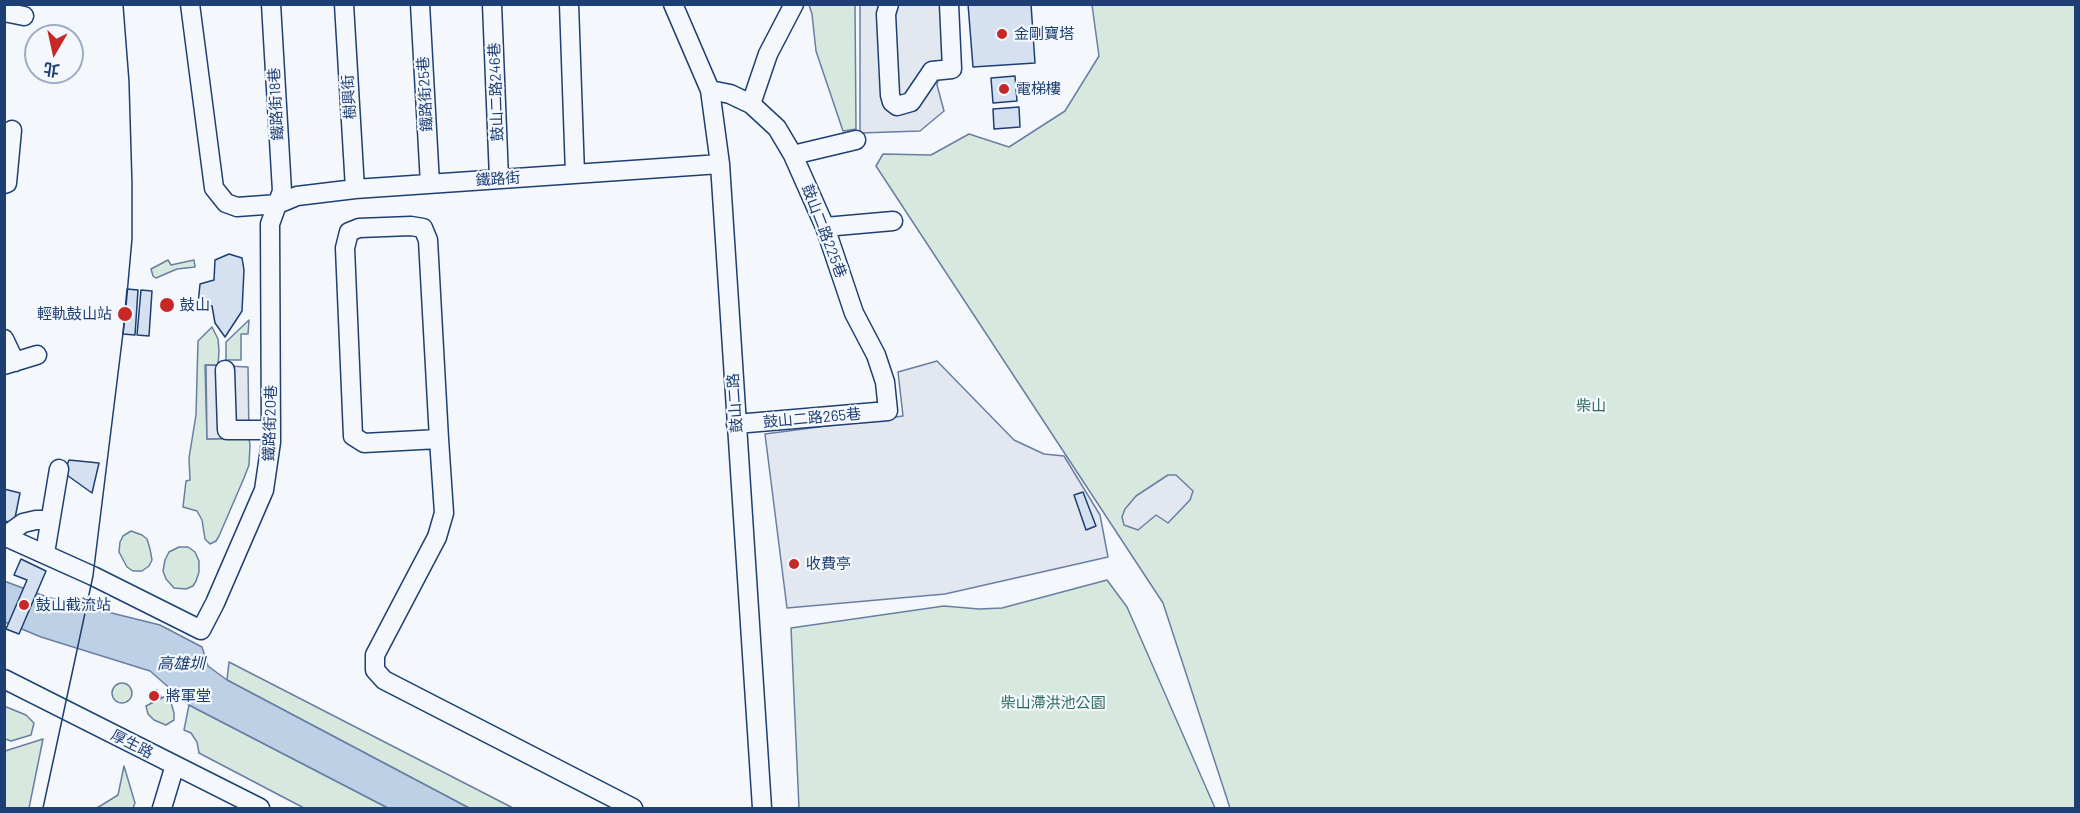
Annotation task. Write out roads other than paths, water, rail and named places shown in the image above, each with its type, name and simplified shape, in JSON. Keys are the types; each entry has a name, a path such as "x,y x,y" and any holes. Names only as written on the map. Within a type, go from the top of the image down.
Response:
{"street":[{"name":"鐵路街","path":"189,4 214,188 225,203 237,207 278,204 297,195 355,189 720,164"},
{"name":"鐵路街18巷","path":"271,4 282,192 278,204"},
{"name":"樹興街","path":"344,4 355,189"},
{"name":"鐵路街25巷","path":"420,4 430,184"},
{"name":"鼓山二路246巷","path":"492,4 499,179"},
{"path":"569,4 575,174"},
{"name":"鼓山二路","path":"673,4 710,90 720,164 762,808"},
{"path":"751,104 768,54 794,4"},
{"path":"889,4 886,14 890,95 894,105 903,106 911,102 932,71 953,76 949,4"},
{"path":"4,12 24,16"},
{"name":"鼓山二路225巷","path":"710,90 730,94 751,104 777,128 793,155 825,227 854,313 876,355 885,382 888,411"},
{"path":"4,184 7,183 12,130"},
{"path":"793,155 856,140"},
{"name":"鐵路街20巷","path":"45,554 201,630 264,490 269,463 271,430 270,224 278,204"},
{"path":"825,227 893,221"},
{"path":"440,439 364,443 353,436 345,248 349,232 359,228 411,226 423,228 428,240 440,439 444,513 442,521 437,537 375,656 375,670 384,680 633,808"},
{"path":"4,339 10,364 37,355"},
{"path":"225,370 227,430 271,430"},
{"name":"鼓山二路265巷","path":"736,424 888,411"},
{"path":"50,520 22,523 5,536 45,554 59,469"},
{"name":"厚生路","path":"4,679 260,808"},
{"path":"162,808 174,765"}],"water":[{"name":"高雄圳","path":"4,581 47,597 160,625 202,647 208,666 227,680 469,808 388,808 189,705 150,671 41,637 5,622"}],"tram line":[{"path":"43,808 93,576 125,317 132,239 132,182 129,81 123,4"}],"place":[{"name":"金剛寶塔","path":"1002,34"},
{"name":"電梯樓","path":"1004,89"},
{"name":"鼓山","path":"167,305"},
{"name":"輕軌鼓山站","path":"125,314"},
{"name":"收費亭","path":"794,564"},
{"name":"鼓山截流站","path":"24,605"},
{"name":"將軍堂","path":"154,696"}],"park label":[{"name":"柴山","path":"1591,406"},
{"name":"柴山滯洪池公園","path":"1053,703"}]}
